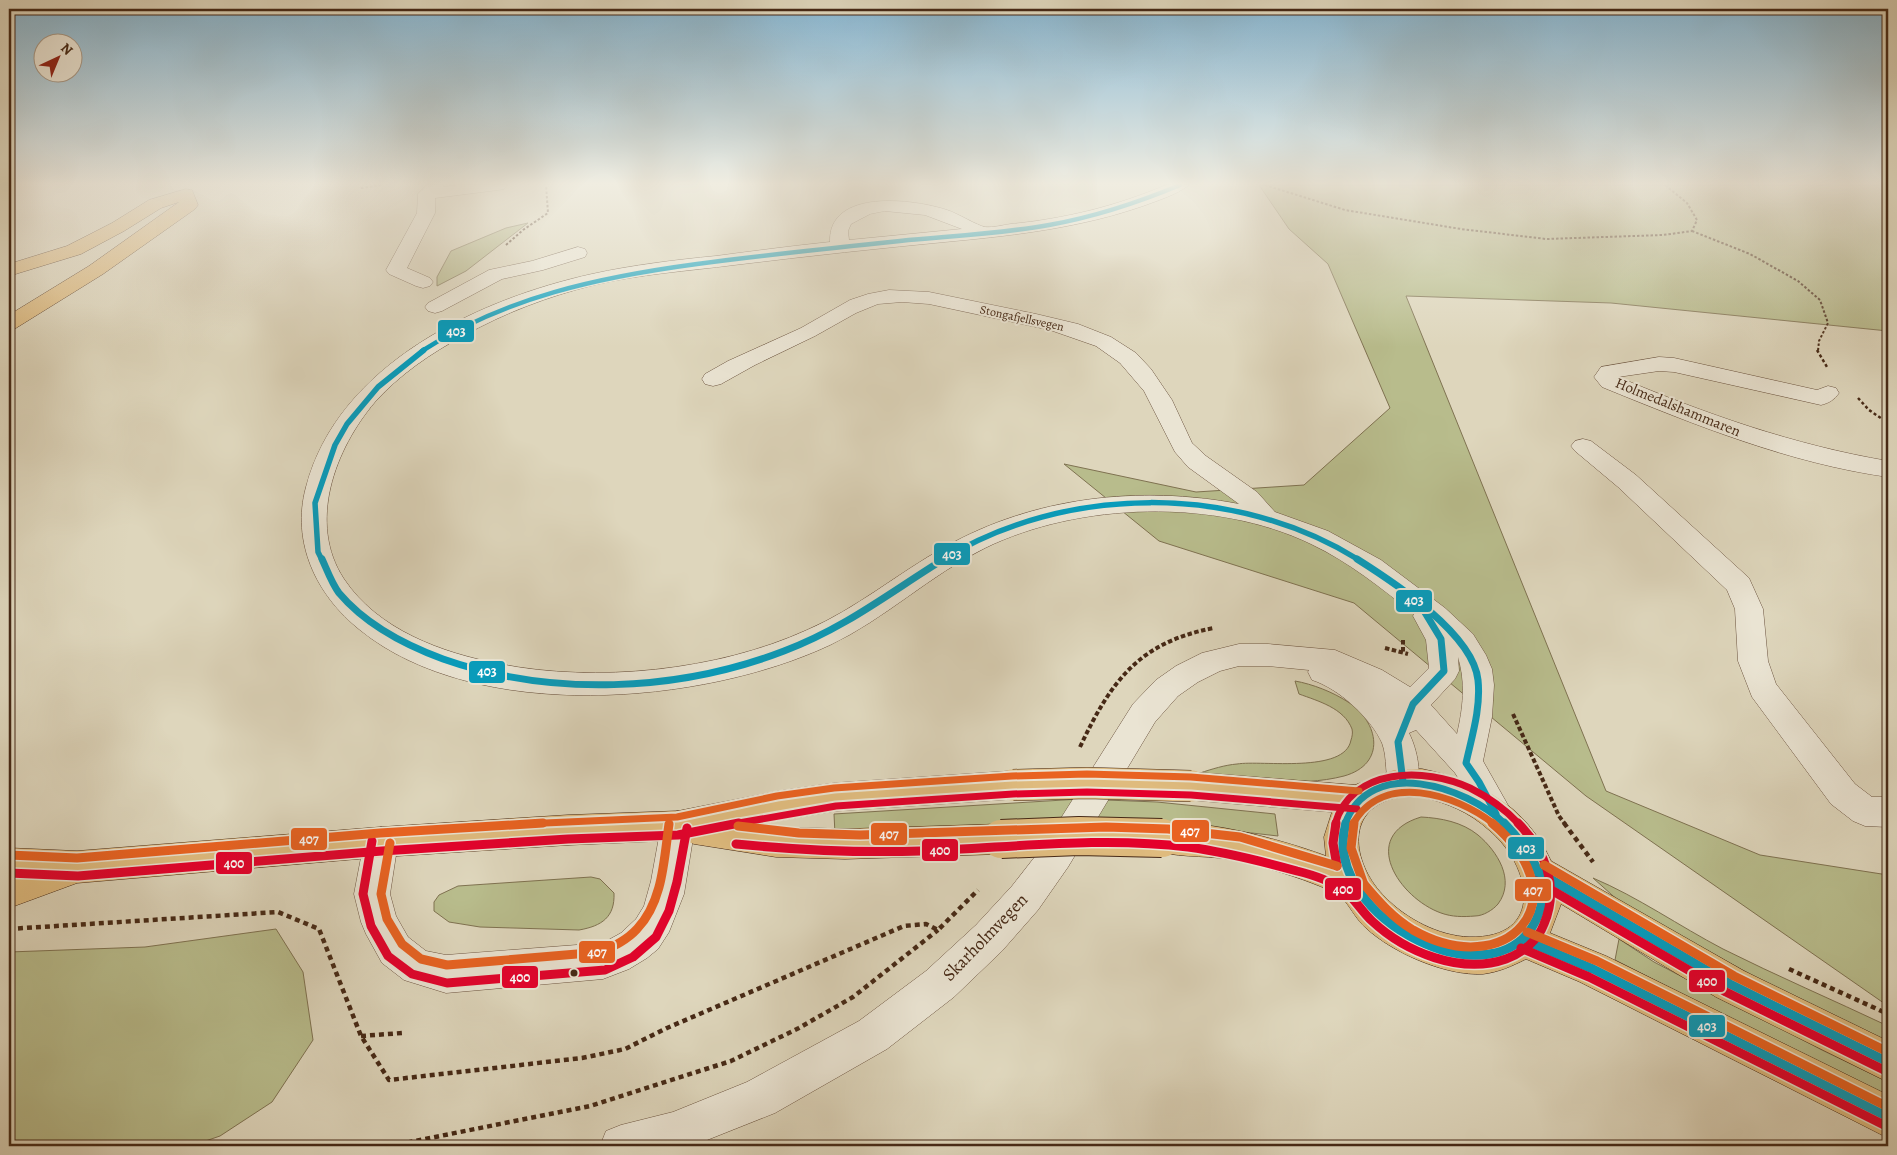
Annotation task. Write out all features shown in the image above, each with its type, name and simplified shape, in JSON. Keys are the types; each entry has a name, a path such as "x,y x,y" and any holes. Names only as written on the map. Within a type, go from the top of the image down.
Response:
{"main road":[{"path":"9,270 74,250 95,239"},
{"path":"9,308 120,239"},
{"path":"9,324 96,270 140,239"},
{"path":"1403,782 1450,789 1474,800 1496,814 1523,841 1540,873 1544,898 1538,921 1524,940 1506,950 1485,955 1461,954 1435,949 1411,938 1388,924 1369,906 1355,886 1344,861 1341,838 1346,817 1358,800 1378,788 1403,782"},
{"path":"9,864 77,867 381,842 568,830 678,826 779,805 835,796 1013,785 1087,783 1191,786 1358,800"},
{"path":"678,826 776,842 845,844 1079,836 1162,838 1231,844 1320,868 1355,886"},
{"path":"9,892 77,867"},
{"path":"1540,873 1730,984 1888,1062"},
{"path":"1524,940 1593,969 1888,1117"}],"street":[{"path":"412,239 396,270 423,282"},
{"path":"840,239 840,246"},
{"name":"Stongafjellsvegen","path":"917,239 840,246 657,269 587,281 504,308 458,330 424,351 367,396 334,440 317,486 314,512 314,535 321,560 333,582 347,603 371,626 429,656 468,669 505,677 559,683 613,684 714,671 795,647 835,629 941,561 978,541 1008,528 1042,518 1079,509 1146,504 1178,504 1266,518 1301,530 1358,558 1388,579 1462,640 1474,658 1480,688 1466,763"},
{"path":"435,307 496,274 536,266 578,253"},
{"name":"Stongafjellsvegen","path":"713,379 731,368 809,332 855,306 876,298 900,296 933,300 1053,324 1101,340 1120,351 1135,364 1148,378 1162,400 1182,446 1199,463 1245,496 1266,518"},
{"name":"Holmedalshammaren","path":"1829,382 1821,398 1667,364 1609,372 1605,377 1610,382 1691,415 1758,439 1842,461 1888,469"},
{"path":"1583,446 1627,481 1739,585 1749,610 1753,661 1763,689 1843,794 1865,811 1888,812"},
{"name":"Stongafjellsvegen","path":"1398,742 1413,704 1444,671 1441,639 1421,606"},
{"name":"Skarholmvegen","path":"621,1146 673,1133 760,1098 880,1029 940,984 990,938 1056,856 1144,713 1167,688 1187,674 1213,661 1239,655 1335,661 1371,678 1413,704 1434,731 1466,763 1479,782 1496,814"},
{"name":"Skarholmvegen","path":"1274,656 1331,674 1374,706 1398,742 1403,782"},
{"path":"381,842 372,894 379,922 396,950 417,967 446,974 604,962 624,952 648,932 663,904 678,826"}],"path":[{"path":"479,282 474,274 513,239"},
{"path":"1712,239 1750,254 1798,281 1820,300 1828,323 1816,350 1829,382"},
{"path":"1856,397 1869,410 1888,422"},
{"path":"1077,755 1084,739 1118,681 1140,658 1174,641 1202,630 1217,627"},
{"path":"1398,632 1403,640 1403,652"},
{"path":"1376,646 1403,652 1411,656"},
{"path":"1512,712 1559,816 1597,866"},
{"path":"390,1146 590,1106 677,1080 731,1061 800,1028 853,997 910,954 938,930 985,884"},
{"path":"9,929 278,912 319,929 361,1036 389,1080 582,1058 625,1049 667,1028 904,926 926,924 938,930"},
{"path":"1783,966 1888,1014"},
{"path":"361,1036 402,1033"}],"green space":[{"path":"480,239 507,239 466,271 437,286 437,277 451,251"},
{"path":"1300,239 1888,239 1888,331 1611,303 1406,296 1606,791 1760,855 1888,875 1888,1006 1586,796 1354,603 1159,541 1064,464 1196,492 1304,485 1390,408 1328,264"},
{"path":"1295,681 1329,692 1342,698 1358,710 1372,731 1374,742 1372,753 1367,762 1358,770 1327,780 1272,781 1200,773 1237,764 1282,764 1319,761 1334,758 1345,751 1352,735 1352,729 1348,722 1330,706 1299,694"},
{"path":"1080,799 1157,802 1275,814 1278,836 1155,822 1059,820 835,834 834,814"},
{"path":"1421,817 1436,818 1465,827 1478,835 1492,849 1502,866 1505,876 1503,895 1498,904 1484,914 1466,917 1441,913 1425,905 1411,894 1400,881 1392,866 1389,852 1392,838 1402,826"},
{"path":"591,877 600,879 614,893 614,901 606,919 594,926 579,930 480,927 449,922 434,911 434,902 439,895 458,886"},
{"path":"1593,878 1626,894 1723,949 1888,1026 1888,1044 1786,994 1621,903"},
{"path":"276,929 303,972 313,1040 272,1102 220,1136 191,1146 9,1146 9,952 145,947"},
{"path":"1619,939 1654,962 1822,1050 1888,1082 1888,1098 1615,960"}],"transit line":[{"name":"403","path":"928,239 703,263 605,278 542,294 478,320 435,343 415,356 378,387 361,405 335,445 315,503 318,552 338,592 373,624 417,650 468,667 521,679 572,684 632,683 693,676 753,662 810,641 853,619 934,565 976,541 1013,526 1052,515 1093,507 1135,503 1177,504 1218,508 1259,516 1297,528 1325,540 1364,563 1389,581 1428,611 1463,645 1473,661 1478,680 1478,702 1466,763 1479,782 1496,814"},
{"name":"403","path":"1403,782 1398,742 1413,704 1444,671 1441,639 1421,606"},
{"name":"407","path":"9,855 77,858 380,833 567,821 677,817 777,796 834,788 1012,776 1087,774 1191,777 1359,791"},
{"name":"400","path":"736,844 875,852 1097,843 1186,847 1229,854 1272,864 1325,880 1348,893 1369,918 1395,939 1414,950 1436,958 1460,962 1484,963 1506,959 1526,949 1541,933 1550,910 1552,895 1548,872 1539,851 1526,832 1510,814 1491,799 1446,779 1422,775 1399,775 1376,781 1357,791 1346,802 1334,828 1333,843 1337,866"},
{"name":"403","path":"1403,782 1438,787 1472,799 1488,809 1517,836 1538,870 1542,888 1542,907 1535,925 1518,944 1499,953 1484,955 1463,954 1442,949 1420,941 1399,930 1380,917 1364,900 1352,882 1345,861 1343,838 1345,825 1349,814 1361,799 1370,793 1403,782"},
{"name":"400","path":"9,873 78,876 382,851 568,839 678,835 781,814 836,806 1013,794 1087,792 1191,795 1357,809"},
{"name":"407","path":"1363,882 1353,858 1350,843 1352,826 1359,812 1385,796 1402,793 1435,795 1472,809 1502,831 1524,860 1533,883 1533,904 1527,920 1516,933 1500,941 1480,945 1459,945 1425,936 1404,924 1387,910 1363,883"},
{"name":"407","path":"390,843 381,894 387,919 402,944 421,959 447,965 601,952 621,942 636,930 647,916 654,900 663,865 669,824"},
{"name":"407","path":"738,826 799,833 860,835 1106,827 1168,829 1240,837 1337,866"},
{"name":"400","path":"372,841 363,894 371,926 388,956 412,974 447,983 605,970 633,957 656,937 669,911 677,882 687,828"},
{"name":"407","path":"1544,865 1734,976 1888,1052"},
{"name":"403","path":"1540,873 1730,984 1888,1062"},
{"name":"400","path":"1536,881 1726,992 1884,1070"},
{"name":"407","path":"1527,932 1597,961 1888,1107"},
{"name":"403","path":"1524,940 1593,969 1888,1117"},
{"name":"400","path":"1521,948 1589,977 1884,1125"}]}
